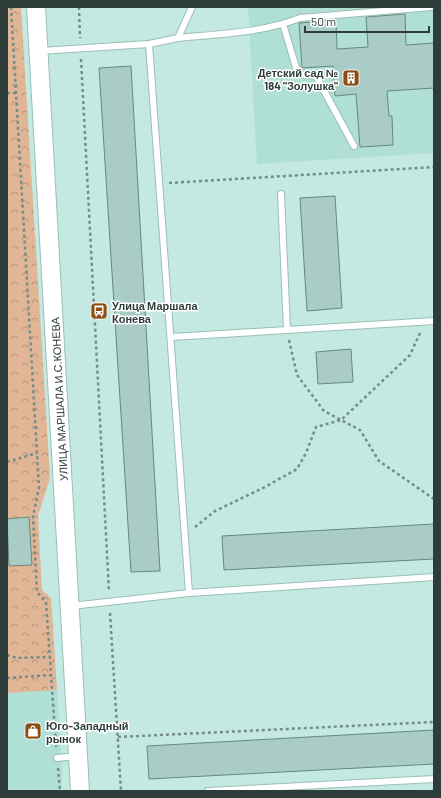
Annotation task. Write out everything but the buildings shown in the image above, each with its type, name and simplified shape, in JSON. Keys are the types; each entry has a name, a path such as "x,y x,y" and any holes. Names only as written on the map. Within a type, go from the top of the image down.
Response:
{"main road":[{"name":"УЛИЦА МАРШАЛА И.С.КОНЕВА","path":"36,7 80,791"}],"lane":[{"path":"178,38 192,7"},
{"path":"39,51 149,44 178,38 250,31 284,24 300,18 431,7"},
{"path":"284,24 298,74 316,76 354,146"},
{"path":"149,44 172,337 189,593"},
{"path":"281,194 287,330"},
{"path":"172,337 434,321"},
{"path":"70,606 189,593 434,577"},
{"path":"57,758 78,756"},
{"path":"208,791 434,779"}],"path":[{"path":"11,7 39,488 34,516 37,592 46,602 60,791"},
{"path":"79,7 84,135 122,791"},
{"path":"7,94 16,93"},
{"path":"160,184 434,167"},
{"path":"185,534 215,511 265,487 297,469 306,453 316,427 342,420 410,355 426,321"},
{"path":"287,330 297,375 324,411 360,430 379,461 434,499"},
{"path":"7,462 37,453"},
{"path":"7,655 17,658 50,657"},
{"path":"7,678 51,675"},
{"path":"118,737 434,722"}],"shaded area":[{"path":"248,7 434,7 434,153 257,164"},
{"name":"Юго-Западный рынок","path":"57,690 62,769 61,791 7,791 7,693"}],"green space":[{"path":"7,7 21,7 50,478 38,516 42,590 51,598 57,690 7,693"}],"place":[{"name":"Детский сад № 184 \"Золушка\"","path":"351,78"},
{"name":"Улица Маршала Конева","path":"99,311"},
{"name":"Юго-Западный рынок","path":"33,731"}]}
